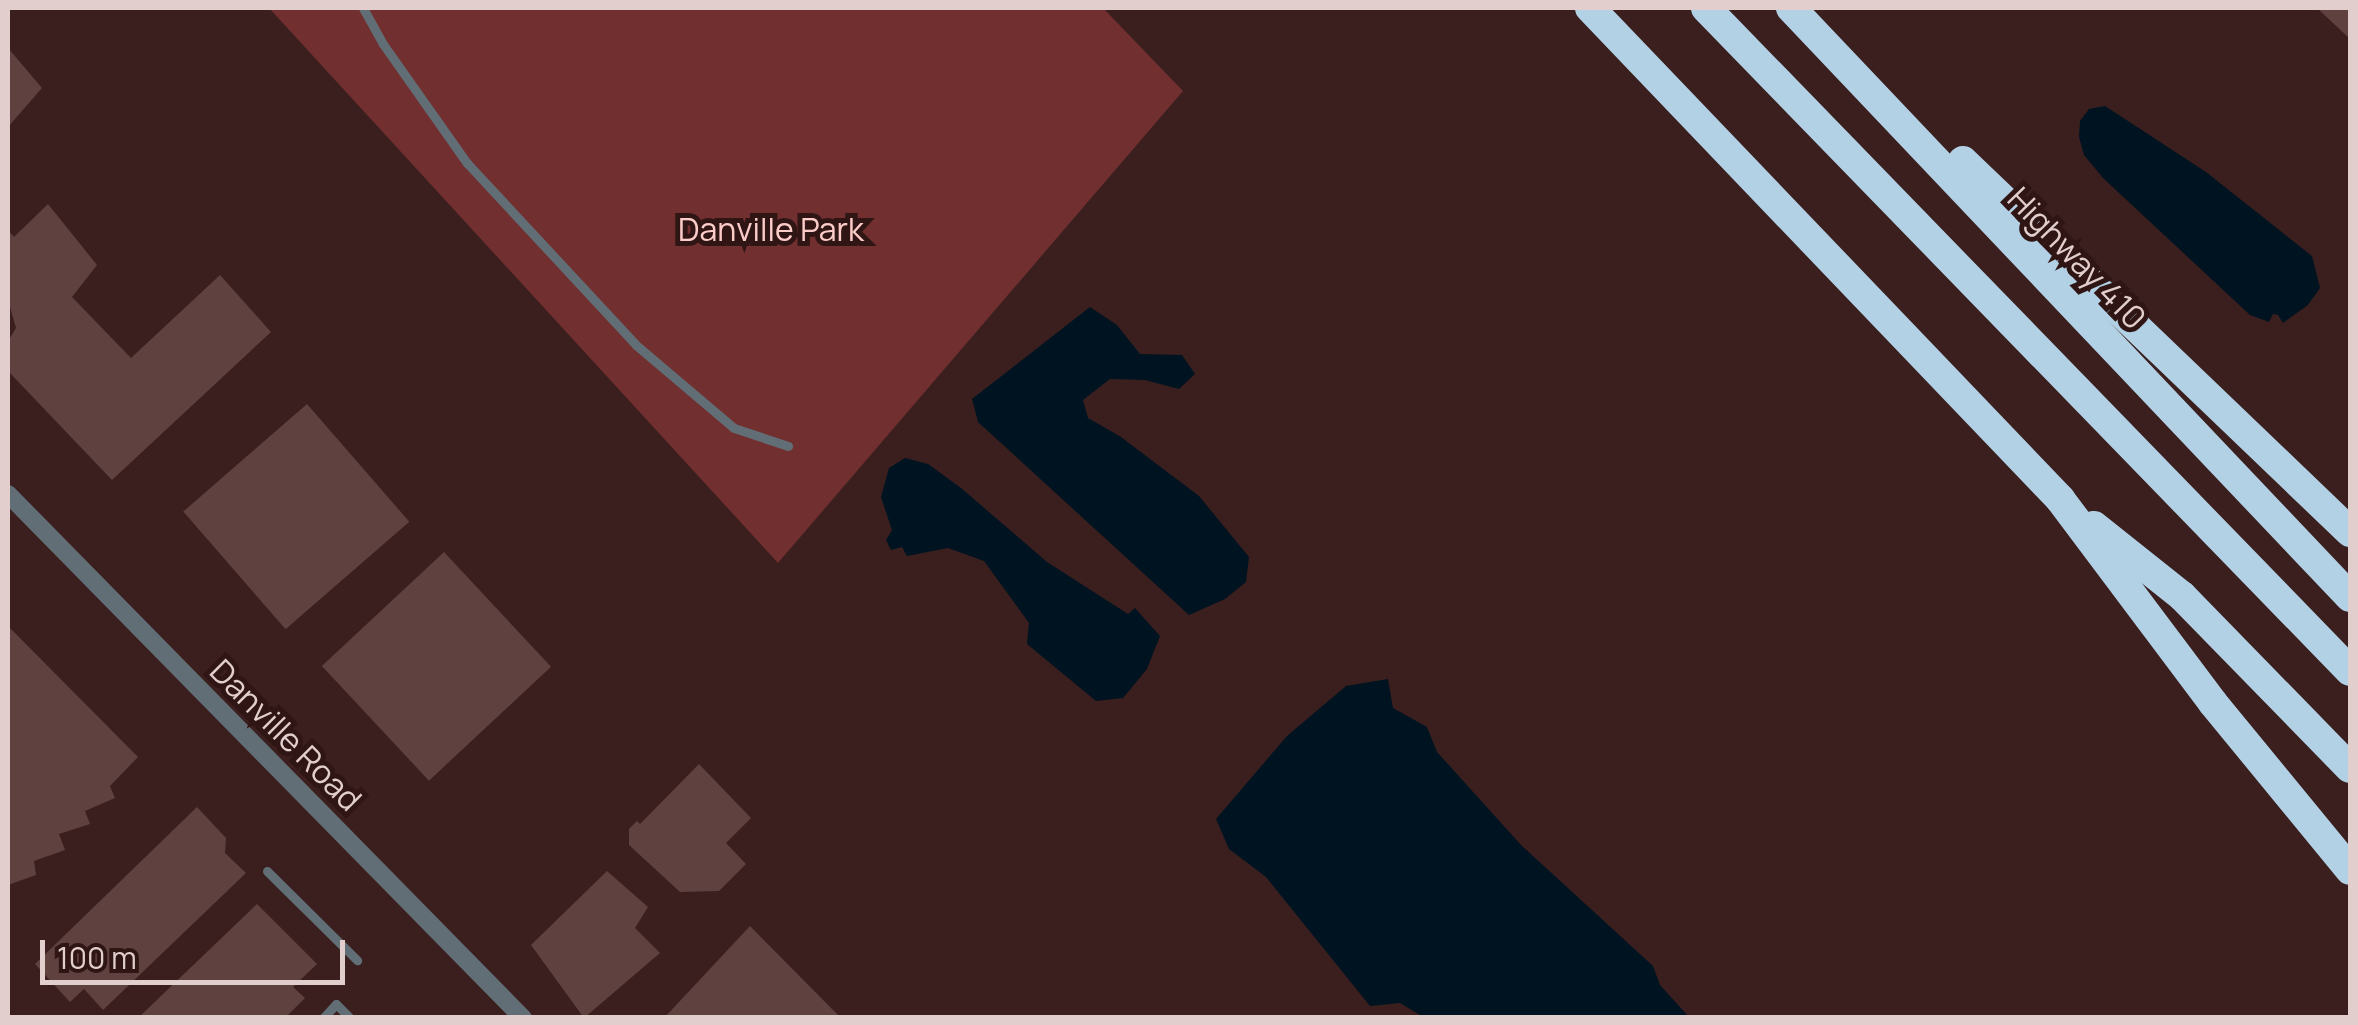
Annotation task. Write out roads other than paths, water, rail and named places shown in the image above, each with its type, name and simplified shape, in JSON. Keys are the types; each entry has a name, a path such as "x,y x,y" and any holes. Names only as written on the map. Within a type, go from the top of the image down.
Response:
{"highway":[{"path":"1590,8 2060,500 2213,703 2350,870"},
{"path":"1706,8 2350,671"},
{"name":"Highway 410","path":"1791,8 2350,595"},
{"path":"1804,8 2350,532"},
{"path":"2060,500 2182,596 2350,768"}],"street":[{"name":"Danville Road","path":"8,494 522,1018"}],"lane":[{"path":"362,8 467,163 551,257 604,306 636,345 734,428 788,446"},
{"path":"267,871 357,960"},
{"path":"323,1018 336,1004 350,1018"}],"water":[{"path":"2105,106 2206,172 2312,256 2320,288 2308,305 2283,323 2278,315 2273,314 2269,322 2250,315 2103,178 2084,155 2079,137 2080,121 2089,109"},
{"path":"1090,307 1117,325 1140,354 1182,355 1195,374 1179,389 1145,380 1110,379 1083,400 1088,418 1121,437 1199,496 1249,557 1246,582 1225,599 1189,615 978,422 972,399"},
{"path":"905,458 928,464 961,488 1047,562 1128,614 1135,608 1160,636 1147,669 1123,698 1096,701 1027,644 1029,623 984,561 948,548 907,556 902,547 891,550 886,540 892,530 881,497 889,468"},
{"path":"1388,679 1393,708 1427,727 1437,752 1522,846 1653,966 1660,985 1689,1017 1425,1018 1400,1003 1370,1006 1266,877 1229,849 1216,819 1287,736 1346,686"}],"park label":[{"name":"Danville Park","path":"771,229"}]}
